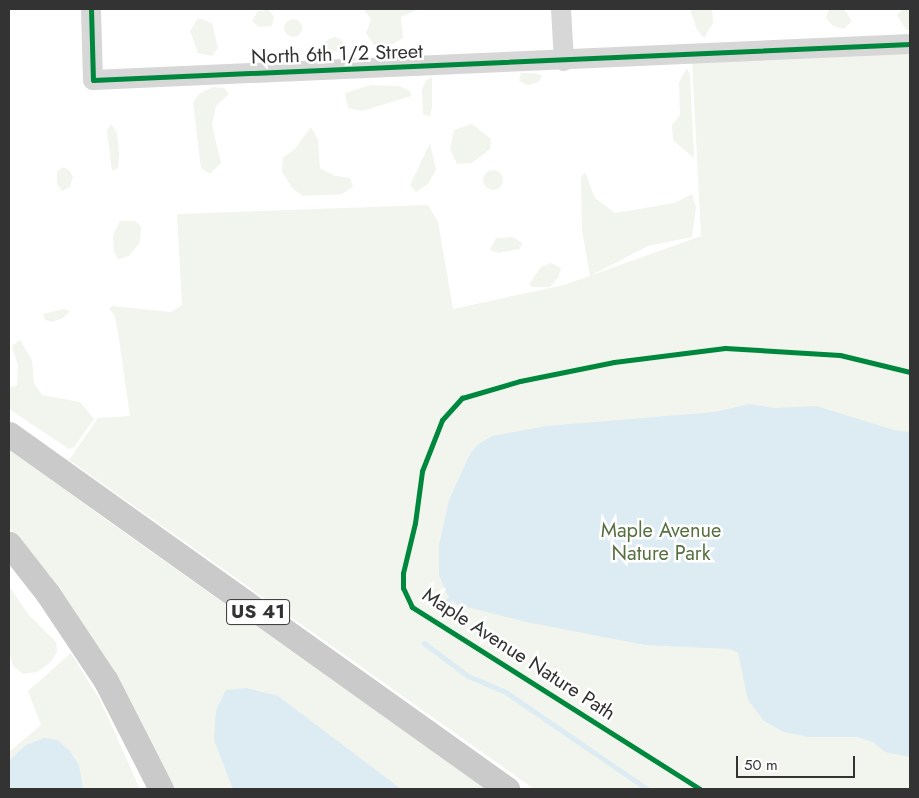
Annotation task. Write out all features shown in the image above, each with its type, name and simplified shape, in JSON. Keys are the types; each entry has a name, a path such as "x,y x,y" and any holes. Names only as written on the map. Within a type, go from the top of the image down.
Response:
{"main road":[{"name":"US 41","path":"9,434 507,789"},
{"path":"9,544 48,594 96,666 161,789"}],"street":[{"name":"North 6th 1/2 Street","path":"91,9 94,80 564,61 910,44"},
{"path":"561,9 564,61"}],"green space":[{"path":"363,9 419,9 401,17 403,38 393,44 374,45 366,33 371,19"},
{"path":"690,9 712,9 713,23 704,38 697,30"},
{"path":"829,9 844,9 852,21 844,29 833,26 826,18"},
{"path":"903,9 910,9 910,30 906,30 897,15"},
{"path":"268,10 274,16 272,26 259,27 252,21 258,11"},
{"path":"198,18 212,23 218,48 212,56 198,53 190,31"},
{"path":"289,19 297,19 302,24 300,35 289,37 284,32 284,24"},
{"path":"334,37 341,39 344,45 337,51 326,51 322,43"},
{"name":"Maple Avenue Nature Park","path":"910,51 910,789 534,789 69,460 98,418 130,416 118,332 114,314 109,309 112,306 171,312 182,305 177,214 428,205 438,222 453,309 564,285 701,236 692,60"},
{"path":"687,68 690,75 694,158 673,140 672,125 680,115 679,82"},
{"path":"521,73 542,75 539,82 528,85 519,81"},
{"path":"432,77 430,117 423,114 422,90 426,80"},
{"path":"371,85 399,86 410,91 411,96 362,111 348,108 345,93"},
{"path":"213,87 224,88 229,94 216,106 212,125 221,163 210,174 201,168 193,103 199,94"},
{"path":"111,124 117,133 119,154 118,168 112,171 107,131"},
{"path":"472,124 491,139 490,149 472,163 457,164 450,149 454,130"},
{"path":"311,127 318,140 320,168 335,176 350,178 353,187 342,194 303,196 293,189 282,172 283,157 294,150"},
{"path":"430,143 436,170 428,184 416,192 410,185"},
{"path":"64,167 70,171 73,177 70,187 62,191 57,184 57,171"},
{"path":"493,170 500,173 503,180 500,187 493,190 486,187 483,180 486,173"},
{"path":"585,172 595,198 615,213 674,203 692,194 696,207 692,237 648,246 590,276 582,230 581,178"},
{"path":"120,221 135,221 141,227 140,242 129,256 118,259 114,252 113,235"},
{"path":"513,237 522,243 520,249 498,253 490,250 496,238"},
{"path":"551,263 561,268 558,278 550,287 531,287 530,283 541,267"},
{"path":"63,309 70,311 63,318 52,322 45,320 43,314"},
{"path":"20,340 32,360 34,383 42,395 80,402 94,419 74,447 69,449 9,409 9,388 17,385 18,366 12,346"},
{"path":"9,448 105,519 486,789 172,789 9,527"},
{"path":"9,586 28,614 56,642 57,652 51,662 37,672 23,674 13,666 9,651"},
{"path":"71,653 101,702 140,789 9,789 9,752 41,725 28,691"}],"shaded area":[{"path":"749,404 775,408 816,406 894,430 910,432 910,757 885,752 873,742 857,737 809,737 784,732 764,721 748,700 738,653 730,649 645,645 526,622 456,604 447,594 439,575 439,545 449,500 470,454 479,444 492,436 547,426 715,412"},
{"path":"246,688 278,696 401,789 233,789 214,740 216,710 226,690"},
{"path":"44,738 57,740 69,750 79,765 83,789 9,789 9,761 26,745"}],"waterway":[{"path":"445,604 455,593"},
{"path":"424,643 468,676 504,691 647,789"}],"cycle path":[{"path":"91,9 93,80 910,44"},
{"name":"Maple Avenue Nature Path","path":"700,789 412,607 403,588 403,573 415,523 422,471 442,420 462,398 520,381 614,362 725,348 840,355 910,372"}]}
